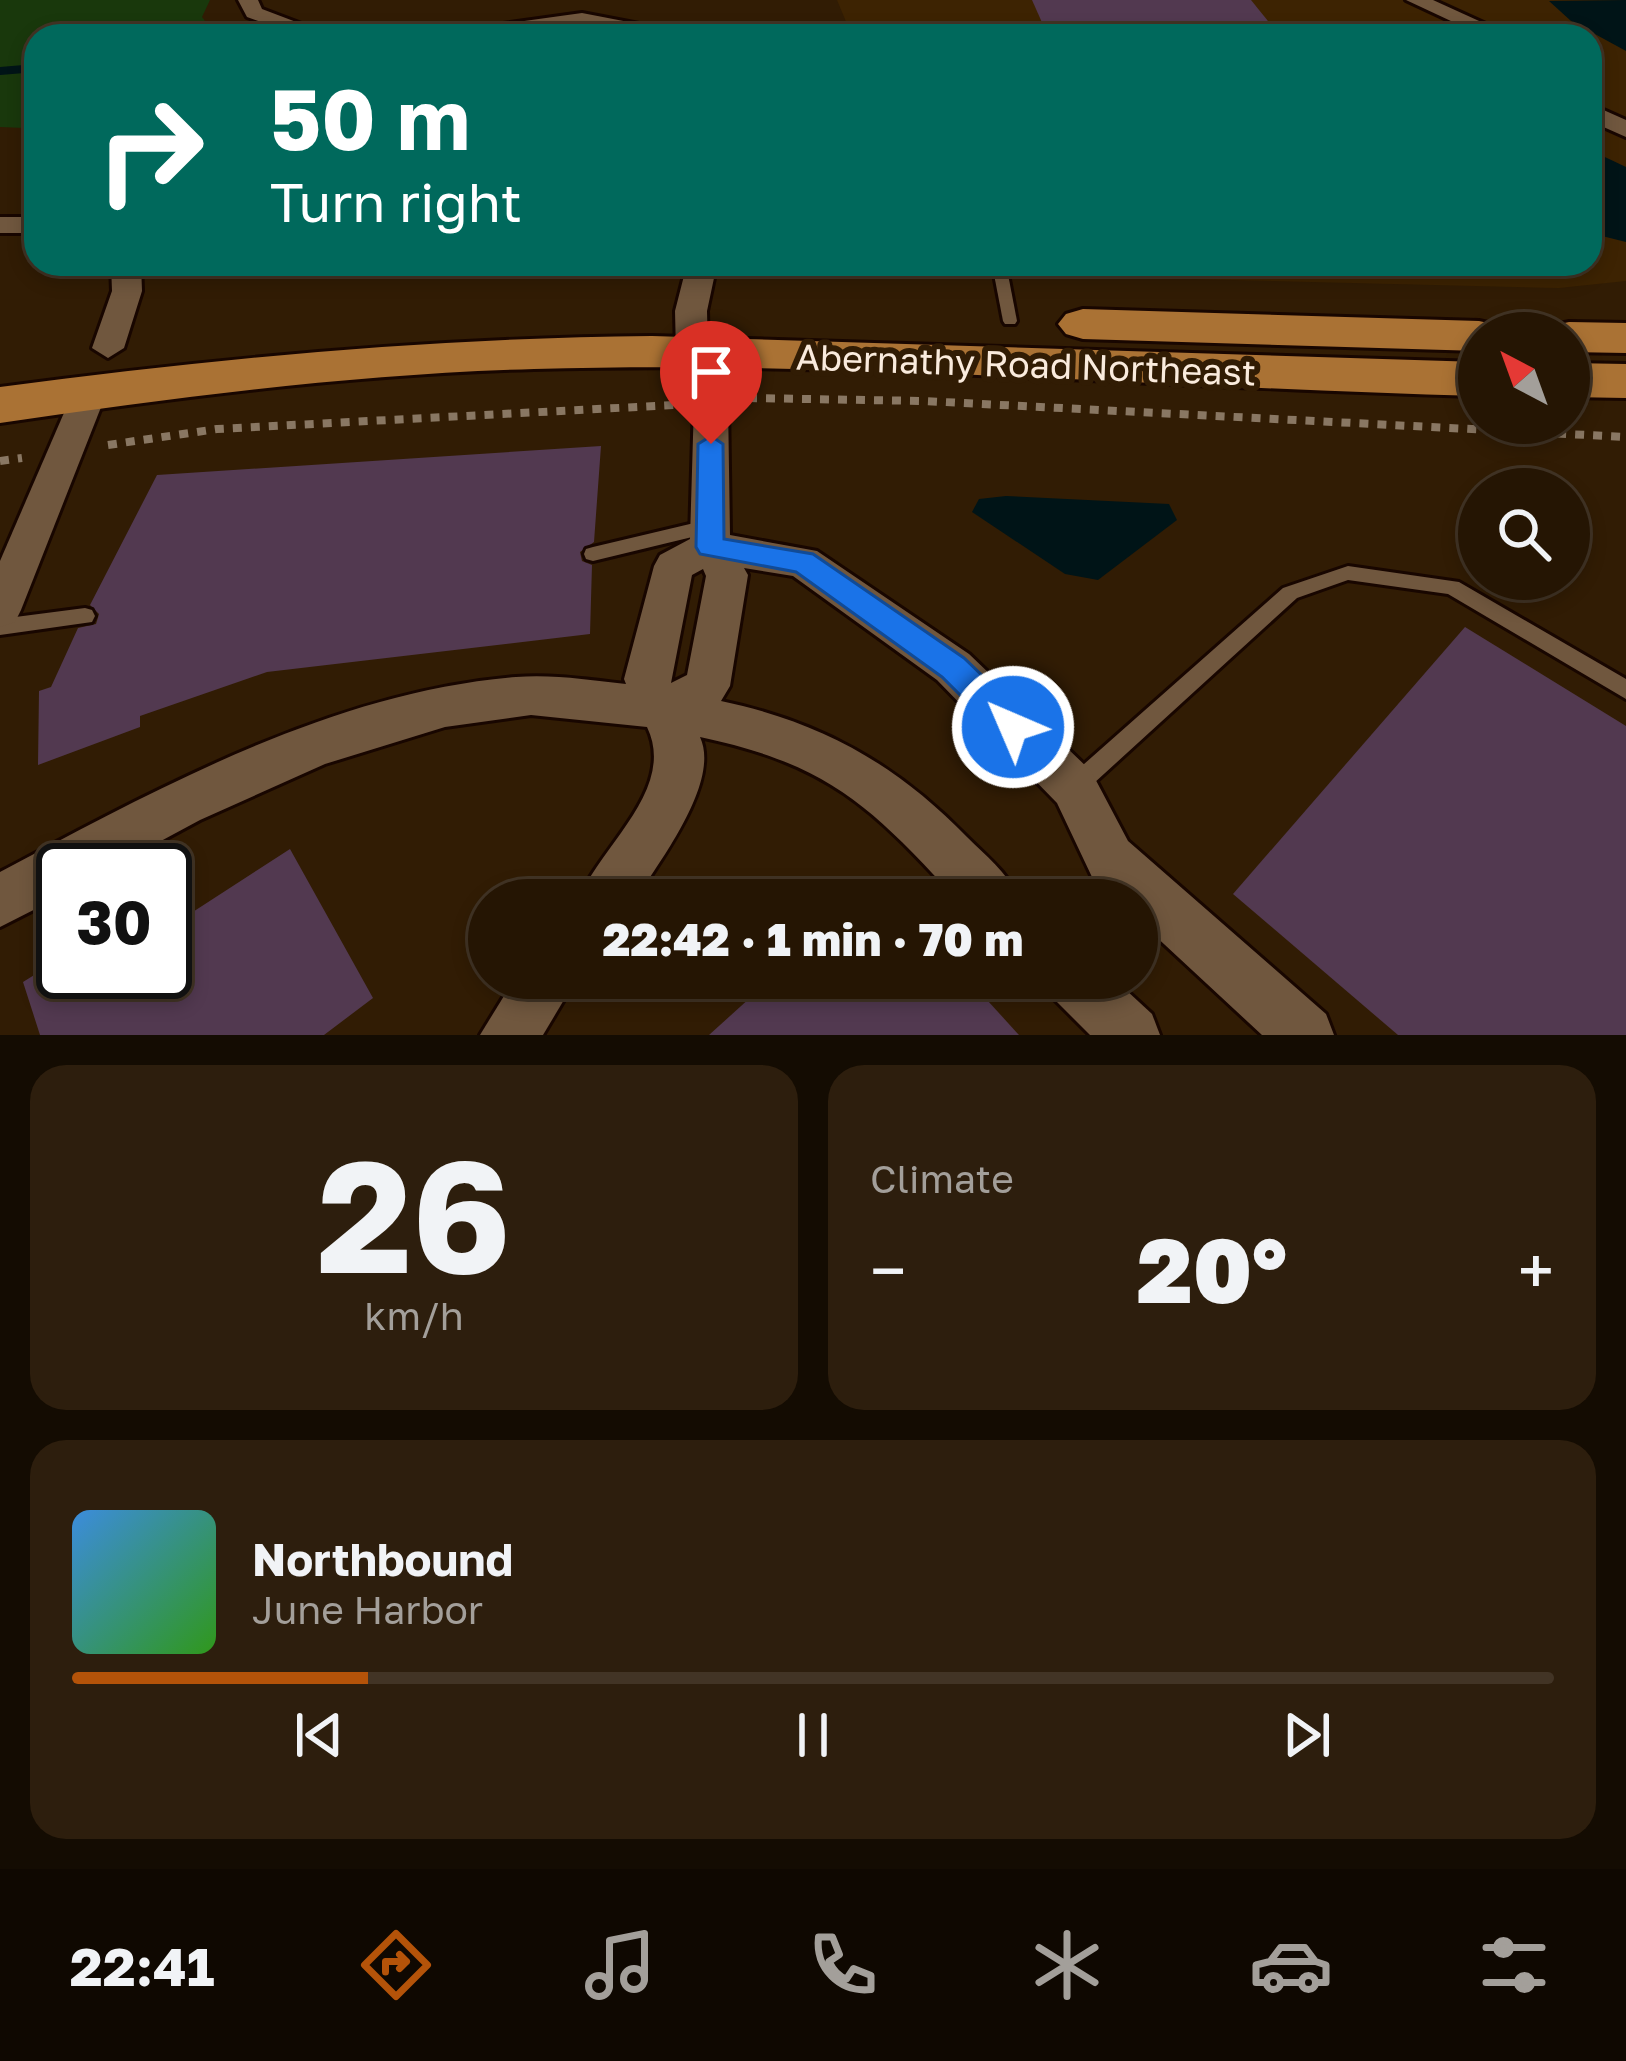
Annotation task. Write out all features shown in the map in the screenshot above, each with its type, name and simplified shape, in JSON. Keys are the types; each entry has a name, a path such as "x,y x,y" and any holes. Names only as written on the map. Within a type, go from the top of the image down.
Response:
{"main road":[{"name":"Abernathy Road Northeast","path":"695,309 1458,377"},
{"name":"Abernathy Road Northeast","path":"0,363 99,370 361,362 695,309 1458,335"},
{"path":"1590,337 1626,338"},
{"name":"Abernathy Road Northeast","path":"0,405 99,370"},
{"path":"1590,380 1626,381"}],"street":[{"path":"248,0 254,14 285,24"},
{"path":"1402,0 1432,24"},
{"path":"1416,0 1473,24"},
{"path":"673,5 681,24"},
{"path":"517,24 578,11 624,24"},
{"path":"1602,100 1626,130"},
{"path":"0,610 70,450 128,291 127,276"},
{"path":"663,709 707,686 727,574 711,536 711,404 695,309"},
{"path":"618,879 671,798 681,748 646,679 674,566 711,536"},
{"path":"711,536 803,562 953,668 1074,787 1110,859 1305,1035"},
{"path":"0,901 85,854 302,750 396,720 514,697 663,709 792,736 873,782 972,879"},
{"path":"508,1035 534,999"},
{"path":"1095,999 1132,1035"}],"lane":[{"path":"1001,276 1010,321"},
{"path":"593,554 711,536"},
{"path":"1074,787 1290,593 1348,573 1452,587 1626,690"},
{"path":"0,627 85,616"}],"path":[{"path":"0,461 217,429 711,404 759,396 924,400 1626,437"}],"shaded area":[{"path":"837,0 1626,0 1626,281 1559,288 1069,276 1602,276 1602,24 847,24"},
{"path":"1626,0 1626,51 1602,38 1602,24 1576,24 1549,1"},
{"path":"1602,156 1626,167 1626,242 1602,236"},
{"path":"1006,496 1169,504 1177,520 1098,580 1065,574 972,512 979,499"}],"green space":[{"path":"0,0 210,0 202,17 207,24 24,24 24,128 0,127"}],"building":[{"path":"1032,0 1251,0 1270,24 1043,24"},
{"path":"601,446 594,542 580,552 582,561 592,565 590,634 267,672 140,716 140,727 38,765 39,691 51,687 78,628 96,624 99,614 90,605 157,475"},
{"path":"1465,627 1626,726 1626,1035 1398,1035 1233,894"},
{"path":"290,849 373,998 324,1035 40,1035 23,982 36,974 36,999 192,999 192,913"},
{"path":"749,999 986,999 1019,1035 709,1035"}],"waterway":[{"path":"0,71 24,69"}],"route":[{"path":"711,444 710,547 803,562 953,668 1013,727"}]}
